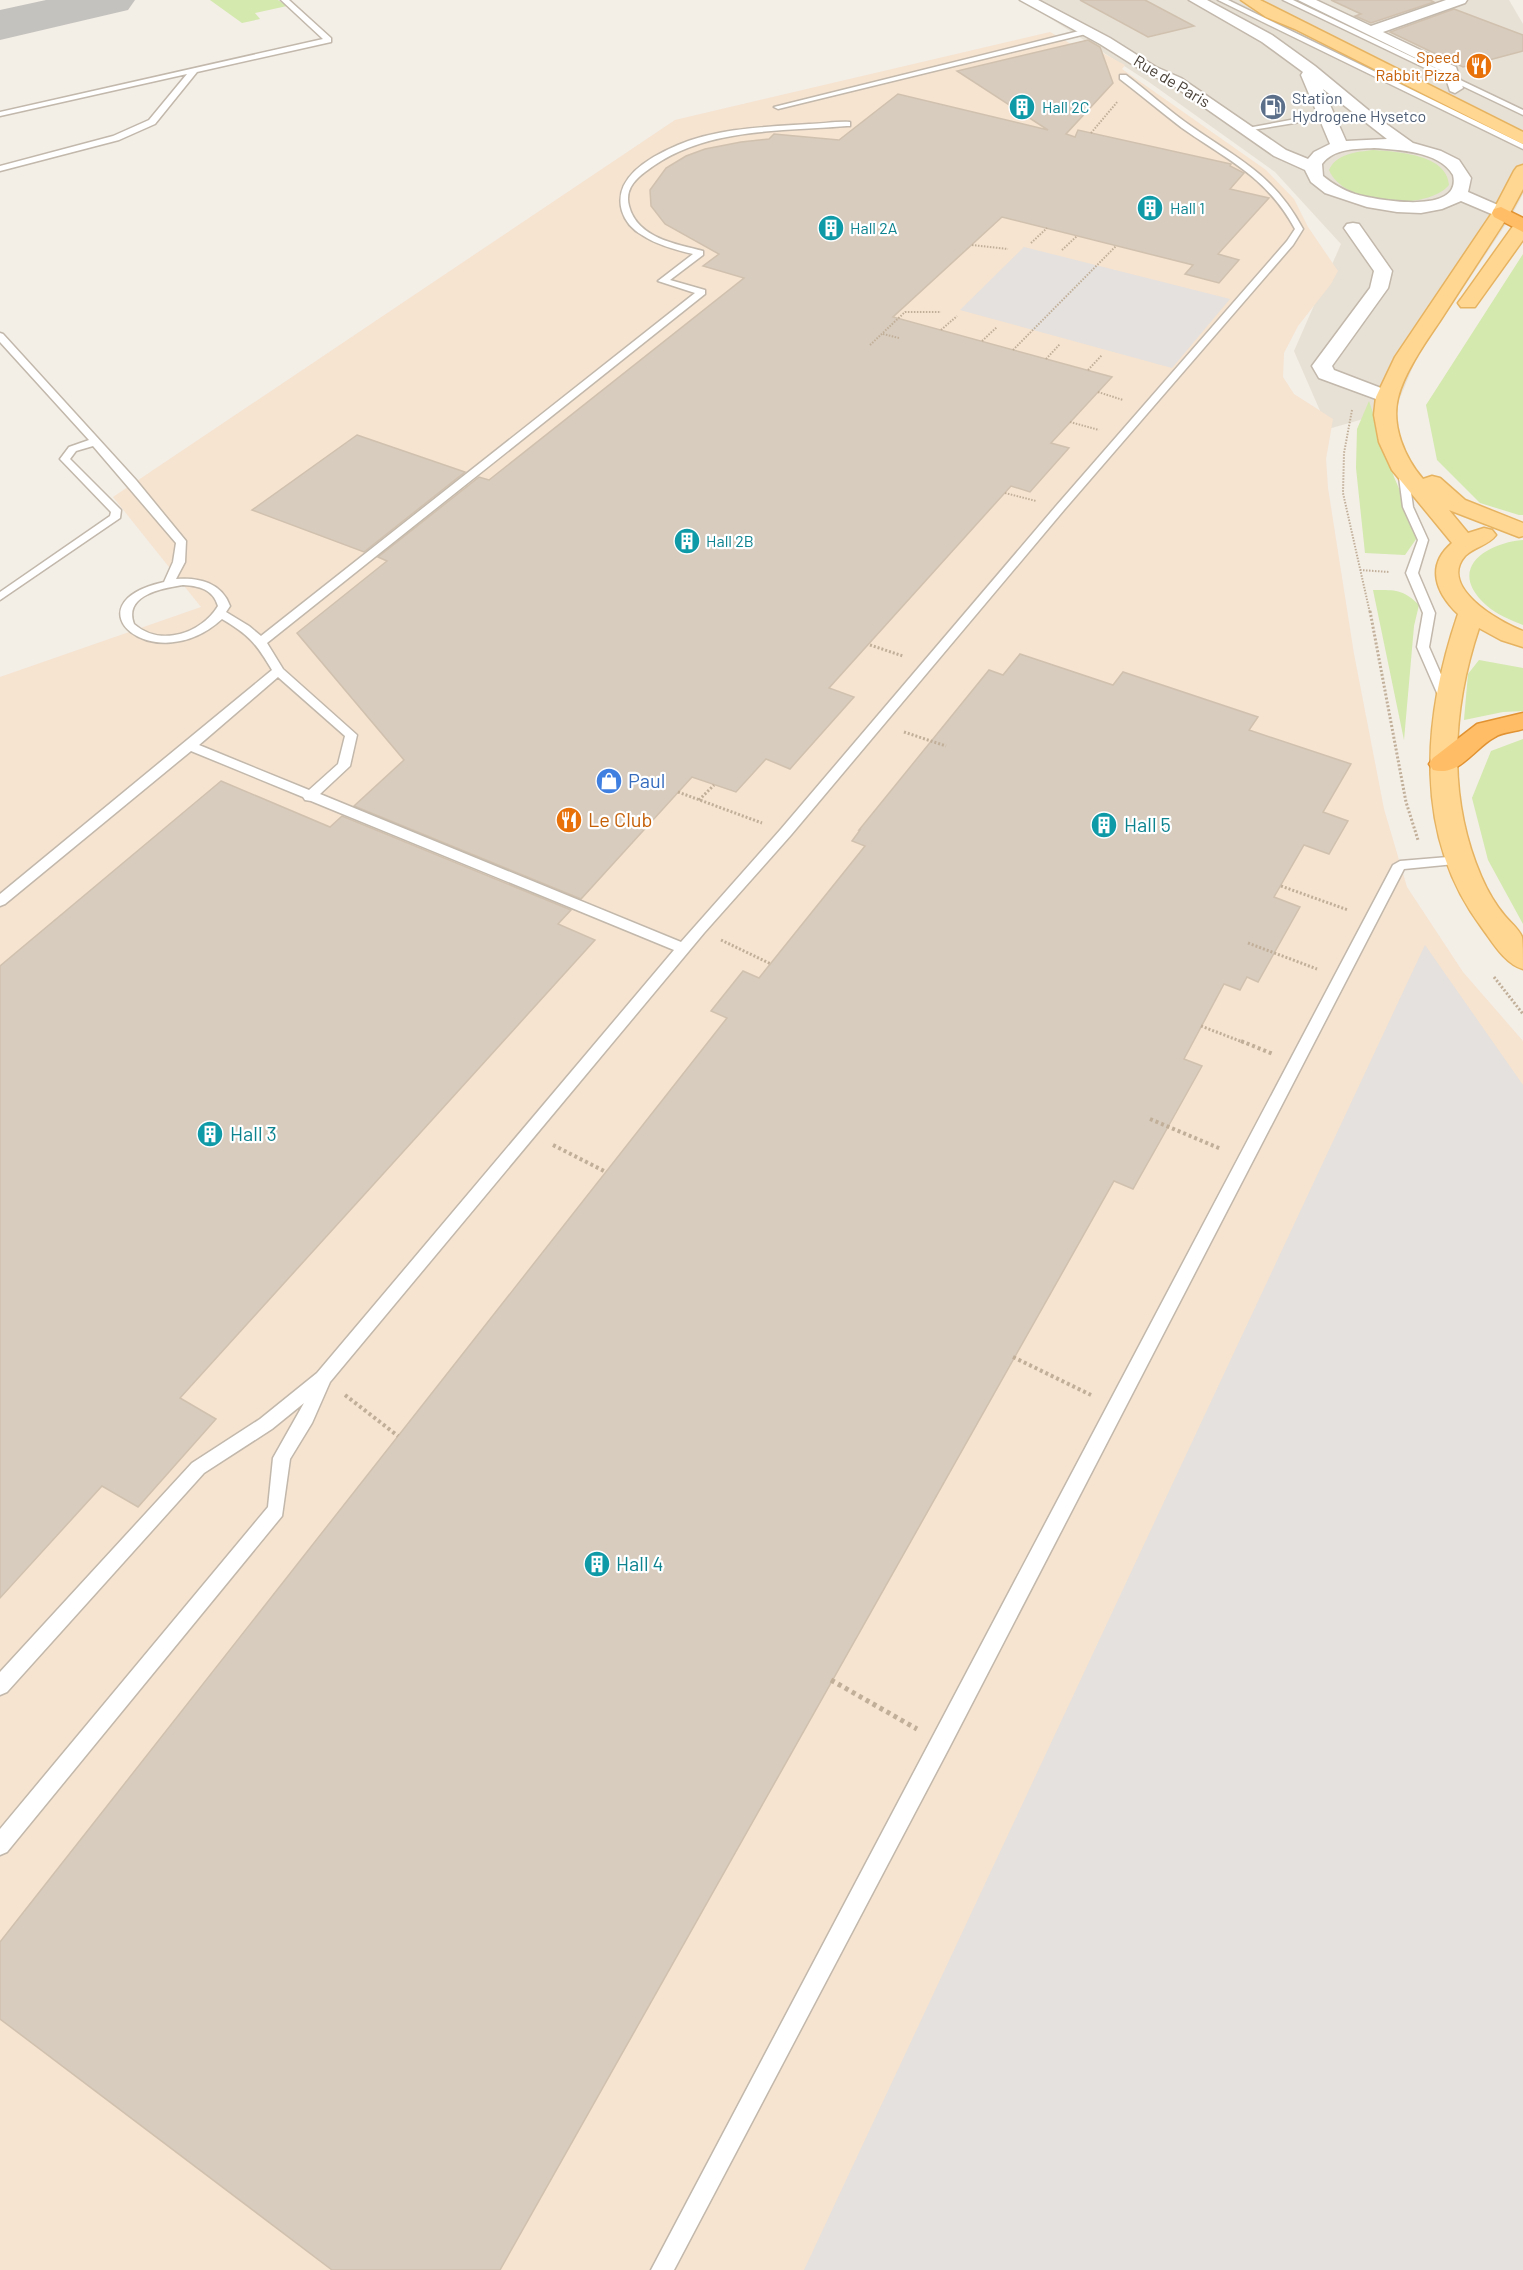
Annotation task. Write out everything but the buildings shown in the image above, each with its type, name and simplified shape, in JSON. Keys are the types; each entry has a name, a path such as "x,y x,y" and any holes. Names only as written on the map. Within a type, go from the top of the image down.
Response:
{"highway":[{"path":"1501,213 1523,226"},
{"path":"1443,764 1486,730 1523,721"}],"main road":[{"path":"1249,0 1272,14 1302,26 1523,139"},
{"path":"1273,0 1453,79 1523,120"},
{"path":"1396,402 1406,357 1501,213 1523,171"},
{"path":"1465,544 1403,470 1390,442 1385,415 1523,226"},
{"path":"1411,440 1413,450 1431,482 1457,505 1521,530"},
{"path":"1519,638 1491,627 1471,613 1454,594 1447,575 1451,558 1465,544 1489,534 1521,530"},
{"path":"1471,613 1454,664 1447,702 1443,764 1446,815 1460,860 1486,913 1523,958"},
{"path":"1454,664 1519,638"}],"street":[{"name":"Rue de Paris","path":"1027,0 1086,31 1151,70 1176,81 1201,96 1280,153 1312,167"},
{"path":"1196,0 1242,23 1278,46 1381,130 1414,148"},
{"path":"1305,0 1370,31 1453,79"},
{"path":"1370,31 1460,0"},
{"path":"1307,69 1328,115 1339,147"},
{"path":"1374,143 1414,148 1436,155 1452,164 1462,174 1463,184 1459,194 1445,202 1426,206 1378,206 1333,192 1314,176 1312,167 1316,159 1325,152 1339,147 1374,143"},
{"path":"1333,192 1353,228 1383,271 1379,288 1322,366 1326,374 1396,402"},
{"path":"1459,194 1501,213"},
{"path":"1353,228 1378,206"}],"lane":[{"path":"0,114 328,40 285,0"},
{"path":"1222,0 1523,147"},
{"path":"1287,0 1523,113"},
{"path":"778,107 1086,31"},
{"path":"0,169 116,138 153,122 194,70"},
{"path":"0,1686 198,1468 266,1424 323,1378 699,930 786,832 1060,508 1290,243 1299,229 1288,206 1260,176 1186,126 1123,77"},
{"path":"0,119 73,102"},
{"path":"1246,129 1328,115"},
{"path":"261,642 702,292 663,281 700,253 658,242 638,228 624,210 622,195 629,181 646,164 676,147 716,136 847,124"},
{"path":"0,336 182,543 179,562 169,583"},
{"path":"0,597 115,518 117,512 64,459 70,450 95,442"},
{"path":"1403,470 1408,507 1423,540 1412,573 1429,613 1423,647 1447,702"},
{"path":"190,582 209,586 218,591 224,606 221,614 206,628 181,637 154,638 133,630 125,616 133,600 155,587 169,583 190,582"},
{"path":"221,614 245,628 261,642 278,671 351,735 345,766 309,797"},
{"path":"0,901 278,671"},
{"path":"190,746 309,797 684,949"},
{"path":"662,2270 941,1743 1400,865 1460,860"},
{"path":"0,1845 276,1510 282,1458 306,1418 323,1378"}],"path":[{"path":"1091,133 1121,97"},
{"path":"1031,243 1047,228"},
{"path":"1062,250 1077,236"},
{"path":"972,245 1008,249"},
{"path":"1013,350 1116,246"},
{"path":"870,345 905,312 941,312"},
{"path":"941,330 957,316"},
{"path":"982,342 997,327"},
{"path":"882,334 899,338"},
{"path":"1046,359 1060,344"},
{"path":"1088,370 1102,355"},
{"path":"870,645 929,665"},
{"path":"879,723 946,746"},
{"path":"699,800 714,785"},
{"path":"678,792 786,832"},
{"path":"1281,886 1372,918"},
{"path":"699,930 771,964"},
{"path":"1248,943 1341,978"},
{"path":"1201,1026 1297,1063"},
{"path":"1149,1119 1247,1159"},
{"path":"529,1132 606,1172"},
{"path":"1013,1357 1117,1407"},
{"path":"323,1378 398,1436"},
{"path":"831,1680 941,1743"}],"shaded area":[{"path":"1022,0 1509,0 1523,24 1523,194 1512,215 1416,359 1395,410 1328,429 1294,351 1341,244 1275,172 1149,82"},
{"path":"1050,32 1071,44 1082,42 1125,65 1122,69 1266,170 1294,199 1308,227 1338,271 1331,284 1298,326 1284,353 1283,377 1294,394 1333,419 1326,459 1328,488 1354,654 1384,809 1407,887 1463,972 1523,1041 1523,2270 0,2270 0,677 201,607 113,497 675,120"},
{"path":"1024,247 1230,299 1172,368 960,310"},
{"path":"1425,945 1523,1085 1523,2270 804,2270"}],"green space":[{"path":"210,0 278,0 287,6 255,13 260,19 242,23"},
{"path":"1374,150 1407,154 1430,161 1440,167 1449,185 1438,194 1423,199 1386,201 1350,191 1337,182 1329,170 1342,157"},
{"path":"1523,254 1523,515 1519,515 1480,503 1437,460 1426,405"},
{"path":"1369,401 1394,477 1419,535 1405,555 1365,553 1356,468 1357,429"},
{"path":"1523,540 1523,625 1508,619 1486,605 1475,592 1470,580 1470,569 1484,552 1509,542"},
{"path":"1373,590 1398,592 1408,596 1419,605 1414,626 1404,740"},
{"path":"1479,660 1523,668 1523,711 1503,712 1464,720 1468,674"},
{"path":"1523,739 1523,924 1488,860 1472,798 1491,751"}],"taxiway":[{"path":"0,25 111,0"}],"place":[{"name":"Speed Rabbit Pizza","path":"1479,66"},
{"name":"Hall 2C","path":"1022,107"},
{"name":"Station Hydrogene Hysetco","path":"1273,107"},
{"name":"Hall 1","path":"1150,208"},
{"name":"Hall 2A","path":"831,228"},
{"name":"Hall 2B","path":"687,541"},
{"name":"Paul","path":"609,781"},
{"name":"Le Club","path":"569,820"},
{"name":"Hall 5","path":"1104,825"},
{"name":"Hall 3","path":"210,1134"},
{"name":"Hall 4","path":"597,1564"}]}
